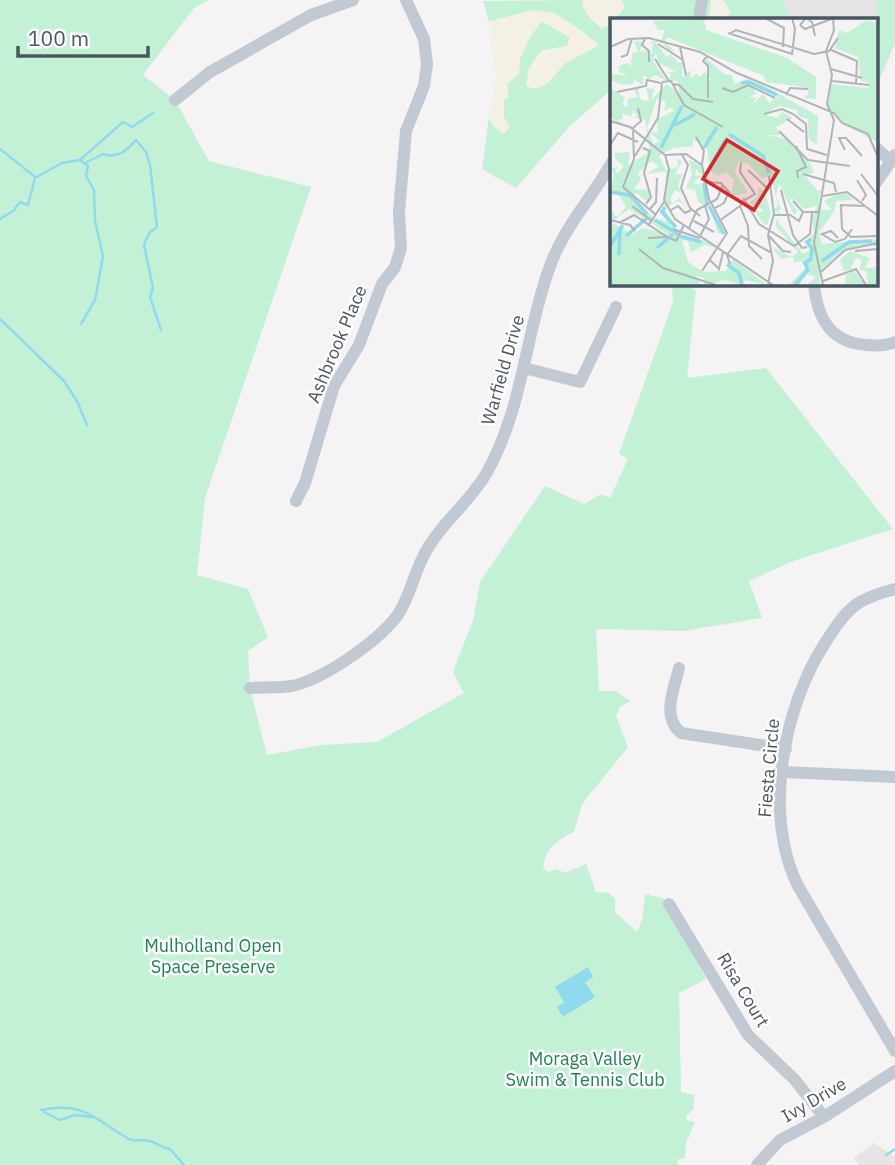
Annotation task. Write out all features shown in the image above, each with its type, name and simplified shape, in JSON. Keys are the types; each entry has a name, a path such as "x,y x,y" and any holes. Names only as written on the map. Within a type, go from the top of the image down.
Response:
{"street":[{"path":"175,100 210,72 311,15 353,0"},
{"name":"Ashbrook Place","path":"296,501 305,482 337,379 359,345 382,284 395,267 401,248 399,212 406,131 424,86 426,64 424,39 406,0"},
{"path":"699,18 702,0"},
{"path":"878,180 893,158"},
{"name":"Warfield Drive","path":"250,688 293,685 320,673 351,656 397,615 423,555 441,526 487,473 510,417 549,268 566,229 598,188 610,164"},
{"path":"814,285 816,305 830,331 851,343 886,346 895,342"},
{"path":"524,368 580,382 616,307"},
{"name":"Fiesta Circle","path":"895,589 858,603 836,627 805,680 791,713 783,772 781,831 788,866 895,1051"},
{"path":"679,668 669,710 674,727 681,733 786,749"},
{"path":"783,772 895,777"},
{"name":"Risa Court","path":"669,904 748,1035 795,1080 824,1118"},
{"name":"Ivy Drive","path":"757,1165 780,1140 824,1118 895,1071"}],"shaded area":[{"path":"748,0 895,0 895,43 878,83 878,18 754,18"},
{"path":"874,1143 895,1157 895,1165 860,1165 853,1158"}],"green space":[{"name":"Mulholland Open Space Preserve","path":"0,0 209,0 194,8 143,75 175,100 209,161 311,187 205,498 197,575 248,589 268,637 248,651 250,688 267,755 321,745 377,742 464,693 453,672 473,620 480,582 545,486 584,504 601,494 610,498 628,459 619,454 673,302 672,285 685,285 696,290 687,378 766,368 893,529 793,561 749,581 762,618 684,631 596,629 599,691 615,691 630,701 620,707 616,716 628,747 582,804 574,832 553,845 543,867 547,872 557,869 565,873 586,864 596,892 609,893 615,899 615,912 637,932 642,920 645,894 664,899 706,979 679,993 681,1092 694,1095 694,1109 686,1116 687,1121 695,1122 686,1142 685,1158 677,1160 678,1165 0,1165"},
{"path":"583,0 591,19 601,28 610,24 610,91 569,127 516,188 482,169 489,117 494,127 504,117 503,100 508,97 507,84 529,38 542,20 570,37 567,46 541,51 527,72 548,83 564,64 599,45 571,23 548,13 523,13 489,22 483,1"},
{"path":"621,0 782,0 791,18 616,18 625,7"},
{"path":"877,0 895,0 895,43 878,83 878,18"}],"sand":[{"path":"583,0 621,0 625,7 610,18 610,25 601,28 583,8"},
{"path":"711,0 723,0 731,13 724,18 709,18"},
{"path":"532,10 555,13 599,45 564,64 548,83 536,89 526,86 534,61 544,54 567,46 570,38 542,21 522,52 520,73 507,84 508,97 504,100 504,117 510,127 504,134 494,127 489,117 495,78 489,22"}],"water":[{"path":"588,967 593,977 585,982 595,997 563,1017 557,1007 564,1002 555,987"}],"waterway":[{"path":"0,219 13,211 20,202 28,205 35,178 62,163 80,160 123,122 132,127 153,113"},
{"path":"87,162 103,154 121,153 136,140 146,152 157,227 149,233 144,245 153,288 150,297 161,330"},
{"path":"0,149 34,176"},
{"path":"80,160 88,166 86,176 94,190 95,221 103,256 95,300 81,324"},
{"path":"0,319 64,381 77,401 87,425"},
{"path":"41,1110 79,1110 129,1139 150,1141 170,1149 184,1165"},
{"path":"44,1112 60,1120 75,1115 92,1117"},
{"path":"886,1155 895,1149"}],"park label":[{"name":"Moraga Valley Swim & Tennis Club","path":"585,1069"}]}
